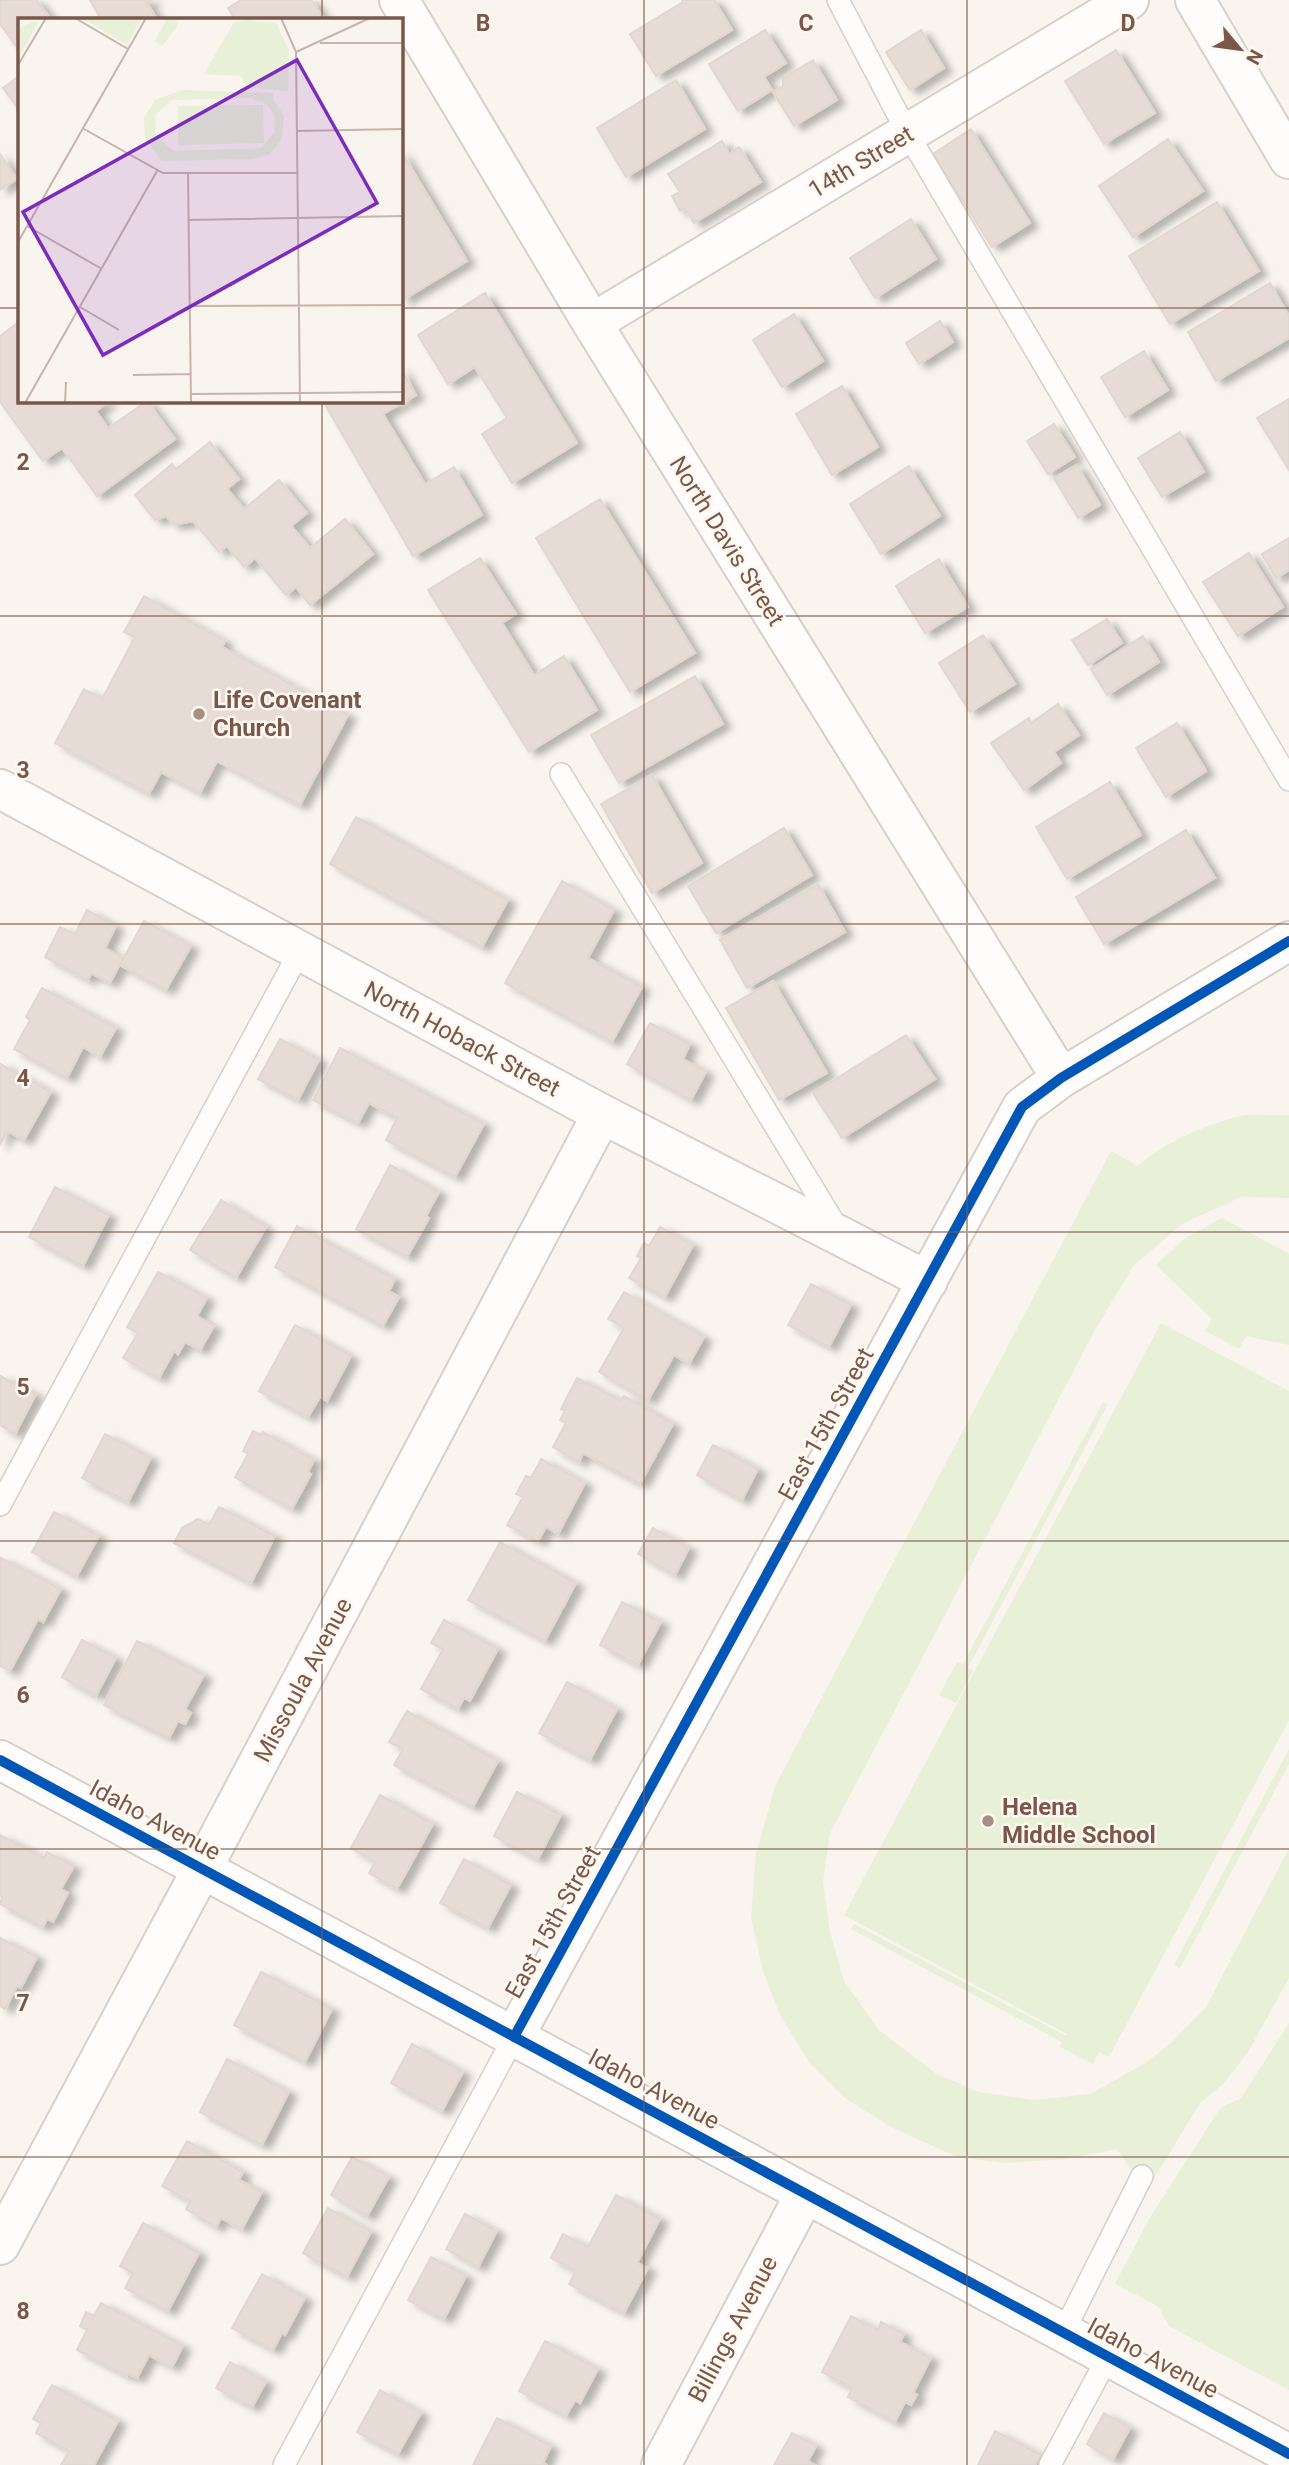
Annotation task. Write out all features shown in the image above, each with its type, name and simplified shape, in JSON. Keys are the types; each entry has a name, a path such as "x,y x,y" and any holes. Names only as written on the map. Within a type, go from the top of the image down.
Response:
{"street":[{"name":"14th Street","path":"592,323 1129,0"},
{"path":"1195,0 1289,159"},
{"name":"North Davis Street","path":"405,21 1061,1078"},
{"name":"North Hoback Street","path":"1,791 603,1114 928,1281"},
{"name":"East 15th Street","path":"514,2037 1022,1107 1061,1078 1289,941"},
{"name":"Missoula Avenue","path":"0,2245 603,1114"},
{"name":"Idaho Avenue","path":"0,1760 1289,2454"},
{"name":"Billings Avenue","path":"661,2465 805,2194"}],"lane":[{"path":"838,0 908,134 1289,780"},
{"path":"561,774 844,1238"},
{"path":"0,1505 300,951"},
{"path":"284,2465 514,2037"},
{"path":"1063,2333 1142,2176"},
{"path":"1050,2465 1108,2357"}],"green space":[{"path":"1246,1115 1289,1115 1289,1198 1241,1197 1182,1224 1134,1265 1095,1330 830,1833 823,1882 830,1932 844,1981 879,2030 935,2073 979,2092 1034,2100 1090,2094 1144,2064 1170,2044 1206,2007 1289,1848 1289,1978 1248,2052 1224,2083 1200,2103 1152,2182 1129,2167 1117,2149 1067,2159 1004,2163 957,2157 893,2128 846,2099 809,2062 780,2015 763,1971 751,1918 756,1853 776,1784 1111,1151 1138,1166 1173,1142 1213,1124"},
{"path":"1222,1218 1289,1254 1289,1345 1246,1336 1239,1349 1205,1331 1212,1319 1156,1265 1185,1238"},
{"path":"1161,1323 1289,1391 1289,1720 1109,2057 1099,2052 1093,2064 1060,2047 1062,2042 851,1929 854,1924 1066,2036 1067,2034 844,1915"},
{"path":"1103,1402 1108,1404 968,1668 973,1671 956,1703 939,1695 957,1662 963,1664"},
{"path":"1289,1749 1289,1764 1180,1968 1174,1965"},
{"path":"1289,2023 1289,2390 1169,2326 1158,2306 1115,2284 1149,2219 1220,2108 1241,2098"}],"building":[{"path":"0,0 36,0 50,18 18,18 18,49 0,24"},
{"path":"90,0 152,0 147,3 156,18 100,18"},
{"path":"241,0 312,0 323,18 234,18 228,8"},
{"path":"682,0 714,0 732,30 656,76 630,34 683,2"},
{"path":"765,30 786,63 764,77 772,90 738,111 709,64"},
{"path":"921,30 944,68 910,90 886,52"},
{"path":"1116,50 1155,113 1104,144 1065,81"},
{"path":"813,60 837,100 794,126 773,92 783,86 783,78"},
{"path":"18,77 18,109 3,88"},
{"path":"676,80 705,129 626,177 597,128"},
{"path":"971,129 1030,223 992,247 933,154"},
{"path":"1168,139 1203,191 1133,237 1099,186"},
{"path":"722,141 729,154 739,147 761,182 694,223 685,208 680,211 672,196 680,192 668,174"},
{"path":"402,153 467,261 402,298"},
{"path":"0,154 17,179 0,190"},
{"path":"1217,202 1259,271 1170,324 1129,256"},
{"path":"911,219 936,259 875,298 850,258"},
{"path":"1270,283 1289,316 1289,338 1216,381 1188,332"},
{"path":"485,293 577,443 512,483 482,434 507,418 475,367 448,384 418,335"},
{"path":"794,314 823,361 782,387 753,340"},
{"path":"940,321 953,342 919,364 906,343"},
{"path":"18,323 18,402 108,402 96,411 108,428 148,402 175,439 97,496 62,448 43,461 0,402 0,336"},
{"path":"1144,351 1168,390 1125,417 1101,377"},
{"path":"402,370 416,395 383,414 425,484 454,467 482,515 413,556 324,402 402,402"},
{"path":"842,386 878,447 832,475 796,414"},
{"path":"1289,399 1289,470 1257,418"},
{"path":"1054,424 1075,457 1048,474 1027,441"},
{"path":"1180,432 1204,472 1162,497 1138,458"},
{"path":"210,442 239,479 227,489 244,509 279,480 307,513 291,526 310,548 345,519 373,554 310,605 296,587 286,595 255,558 244,567 227,546 219,552 193,521 174,525 166,516 155,520 135,495 172,464 176,469"},
{"path":"1077,465 1100,505 1078,518 1054,478"},
{"path":"909,466 940,516 881,554 850,504"},
{"path":"600,499 695,653 630,692 536,538"},
{"path":"1289,538 1289,570 1276,578 1262,554"},
{"path":"1249,553 1283,607 1238,636 1203,582"},
{"path":"480,558 516,614 502,623 534,675 564,656 597,710 529,752 428,590"},
{"path":"939,559 968,607 925,633 896,586"},
{"path":"144,596 225,641 222,647 348,715 300,805 217,761 200,793 161,772 149,794 55,743 84,689 102,699 135,637 124,632"},
{"path":"1107,619 1122,643 1088,665 1072,640"},
{"path":"983,635 1015,684 970,712 939,663"},
{"path":"1143,636 1159,662 1107,695 1091,669"},
{"path":"695,676 723,724 619,783 591,735"},
{"path":"1058,704 1079,735 1054,752 1061,763 1024,790 991,743 1029,718 1031,723"},
{"path":"1177,723 1206,771 1166,797 1136,748"},
{"path":"652,775 702,863 652,893 601,804"},
{"path":"1110,782 1141,835 1067,879 1036,827"},
{"path":"356,817 508,900 482,947 330,864"},
{"path":"784,828 812,875 716,933 688,886"},
{"path":"1186,830 1215,878 1104,944 1076,897"},
{"path":"562,881 614,910 588,958 642,987 612,1042 505,983"},
{"path":"818,884 845,932 747,988 720,940"},
{"path":"87,910 116,926 105,948 123,958 110,983 91,973 88,980 45,957 60,927 75,934"},
{"path":"144,921 191,946 166,990 120,965"},
{"path":"773,981 827,1073 779,1100 726,1008"},
{"path":"42,988 116,1028 100,1057 83,1047 67,1078 14,1049 30,1020 26,1017"},
{"path":"650,1023 690,1044 683,1059 706,1072 691,1100 627,1064"},
{"path":"906,1035 935,1079 842,1138 813,1093"},
{"path":"280,1039 319,1060 298,1100 258,1079"},
{"path":"340,1048 484,1124 455,1177 386,1140 397,1118 369,1103 358,1123 313,1100"},
{"path":"0,1064 51,1092 24,1140 7,1131 0,1145"},
{"path":"390,1165 439,1192 426,1216 429,1218 407,1257 356,1229"},
{"path":"55,1187 109,1215 83,1266 29,1237"},
{"path":"221,1200 266,1227 236,1278 190,1250"},
{"path":"297,1226 395,1279 389,1291 399,1297 383,1326 275,1267"},
{"path":"660,1227 693,1245 665,1297 629,1278 641,1258 637,1256 644,1243 649,1246"},
{"path":"158,1272 207,1298 197,1316 214,1326 200,1350 185,1342 178,1354 174,1351 159,1378 123,1358 138,1333 127,1327"},
{"path":"811,1284 851,1305 829,1347 788,1325"},
{"path":"624,1292 704,1337 689,1364 674,1355 648,1400 599,1372 624,1328 608,1319"},
{"path":"295,1325 351,1356 327,1401 320,1397 308,1417 259,1391"},
{"path":"0,1376 36,1394 15,1434 0,1425"},
{"path":"577,1378 621,1401 624,1396 673,1424 640,1484 583,1453 579,1462 553,1447 566,1423 560,1420 565,1411 561,1409"},
{"path":"253,1431 261,1435 263,1432 314,1460 308,1472 311,1474 292,1509 235,1477 248,1454 243,1451"},
{"path":"105,1434 151,1458 128,1502 82,1478"},
{"path":"713,1445 758,1469 742,1500 697,1475"},
{"path":"541,1459 585,1483 558,1534 546,1527 538,1541 507,1525 523,1497 516,1494 526,1476 531,1478"},
{"path":"219,1507 275,1536 251,1583 174,1543 182,1528 198,1519 209,1525"},
{"path":"54,1512 99,1536 77,1576 32,1552"},
{"path":"653,1528 689,1548 675,1575 638,1554"},
{"path":"500,1542 576,1583 545,1641 468,1600"},
{"path":"1,1558 61,1589 43,1622 38,1619 10,1671 0,1666"},
{"path":"622,1602 661,1622 638,1665 600,1645"},
{"path":"444,1620 498,1649 470,1701 464,1698 458,1709 421,1689 443,1649 431,1643"},
{"path":"82,1640 116,1658 96,1696 62,1677"},
{"path":"137,1641 204,1675 185,1709 191,1713 185,1724 178,1721 169,1738 104,1705"},
{"path":"567,1682 617,1709 590,1760 539,1733"},
{"path":"407,1711 498,1761 473,1807 394,1765 403,1749 389,1742"},
{"path":"517,1792 561,1815 538,1859 494,1836"},
{"path":"380,1795 433,1824 397,1889 369,1873 375,1862 351,1848"},
{"path":"0,1835 44,1858 47,1852 74,1866 61,1889 68,1893 53,1922 47,1919 43,1927 0,1904"},
{"path":"464,1859 511,1885 488,1928 440,1903"},
{"path":"0,1938 37,1957 21,1988 17,1986 5,2009 0,2006"},
{"path":"261,1972 332,2009 305,2062 234,2025"},
{"path":"412,2044 463,2072 442,2111 391,2083"},
{"path":"227,2059 289,2092 262,2145 200,2112"},
{"path":"187,2141 243,2172 239,2180 262,2192 242,2229 221,2218 216,2227 186,2209 190,2201 162,2186"},
{"path":"352,2157 389,2177 367,2216 331,2195"},
{"path":"616,2195 660,2219 637,2263 648,2268 624,2313 569,2284 576,2271 551,2258 563,2234 588,2247"},
{"path":"328,2208 371,2232 347,2277 303,2253"},
{"path":"465,2214 497,2231 478,2267 446,2249"},
{"path":"143,2223 199,2253 168,2311 125,2288 133,2273 120,2266"},
{"path":"431,2257 466,2276 444,2319 408,2300"},
{"path":"262,2274 305,2298 285,2335 282,2333 273,2350 232,2328"},
{"path":"101,2303 183,2346 172,2367 149,2355 137,2378 128,2374 127,2376 77,2350 87,2330 80,2326 86,2312 94,2316"},
{"path":"851,2316 878,2330 881,2322 904,2334 900,2342 931,2358 913,2393 917,2395 911,2405 905,2402 895,2422 848,2397 852,2388 822,2372"},
{"path":"545,2341 598,2369 580,2403 575,2400 566,2416 519,2391"},
{"path":"230,2362 266,2382 252,2407 216,2388"},
{"path":"52,2385 118,2421 94,2465 61,2465 69,2451 36,2433 41,2423 33,2419"},
{"path":"380,2390 421,2413 398,2454 357,2432"},
{"path":"1104,2413 1130,2428 1113,2459 1087,2444"},
{"path":"497,2418 551,2446 543,2463 547,2465 473,2465"},
{"path":"995,2431 1041,2455 1035,2465 978,2465"},
{"path":"792,2433 816,2446 808,2461 815,2465 774,2465"}],"cycle path":[{"path":"514,2037 1022,1107 1061,1078 1289,941"},
{"path":"0,1760 1289,2454"}],"place":[{"name":"Life Covenant Church","path":"199,714"},
{"name":"Helena Middle School","path":"988,1821"}]}
